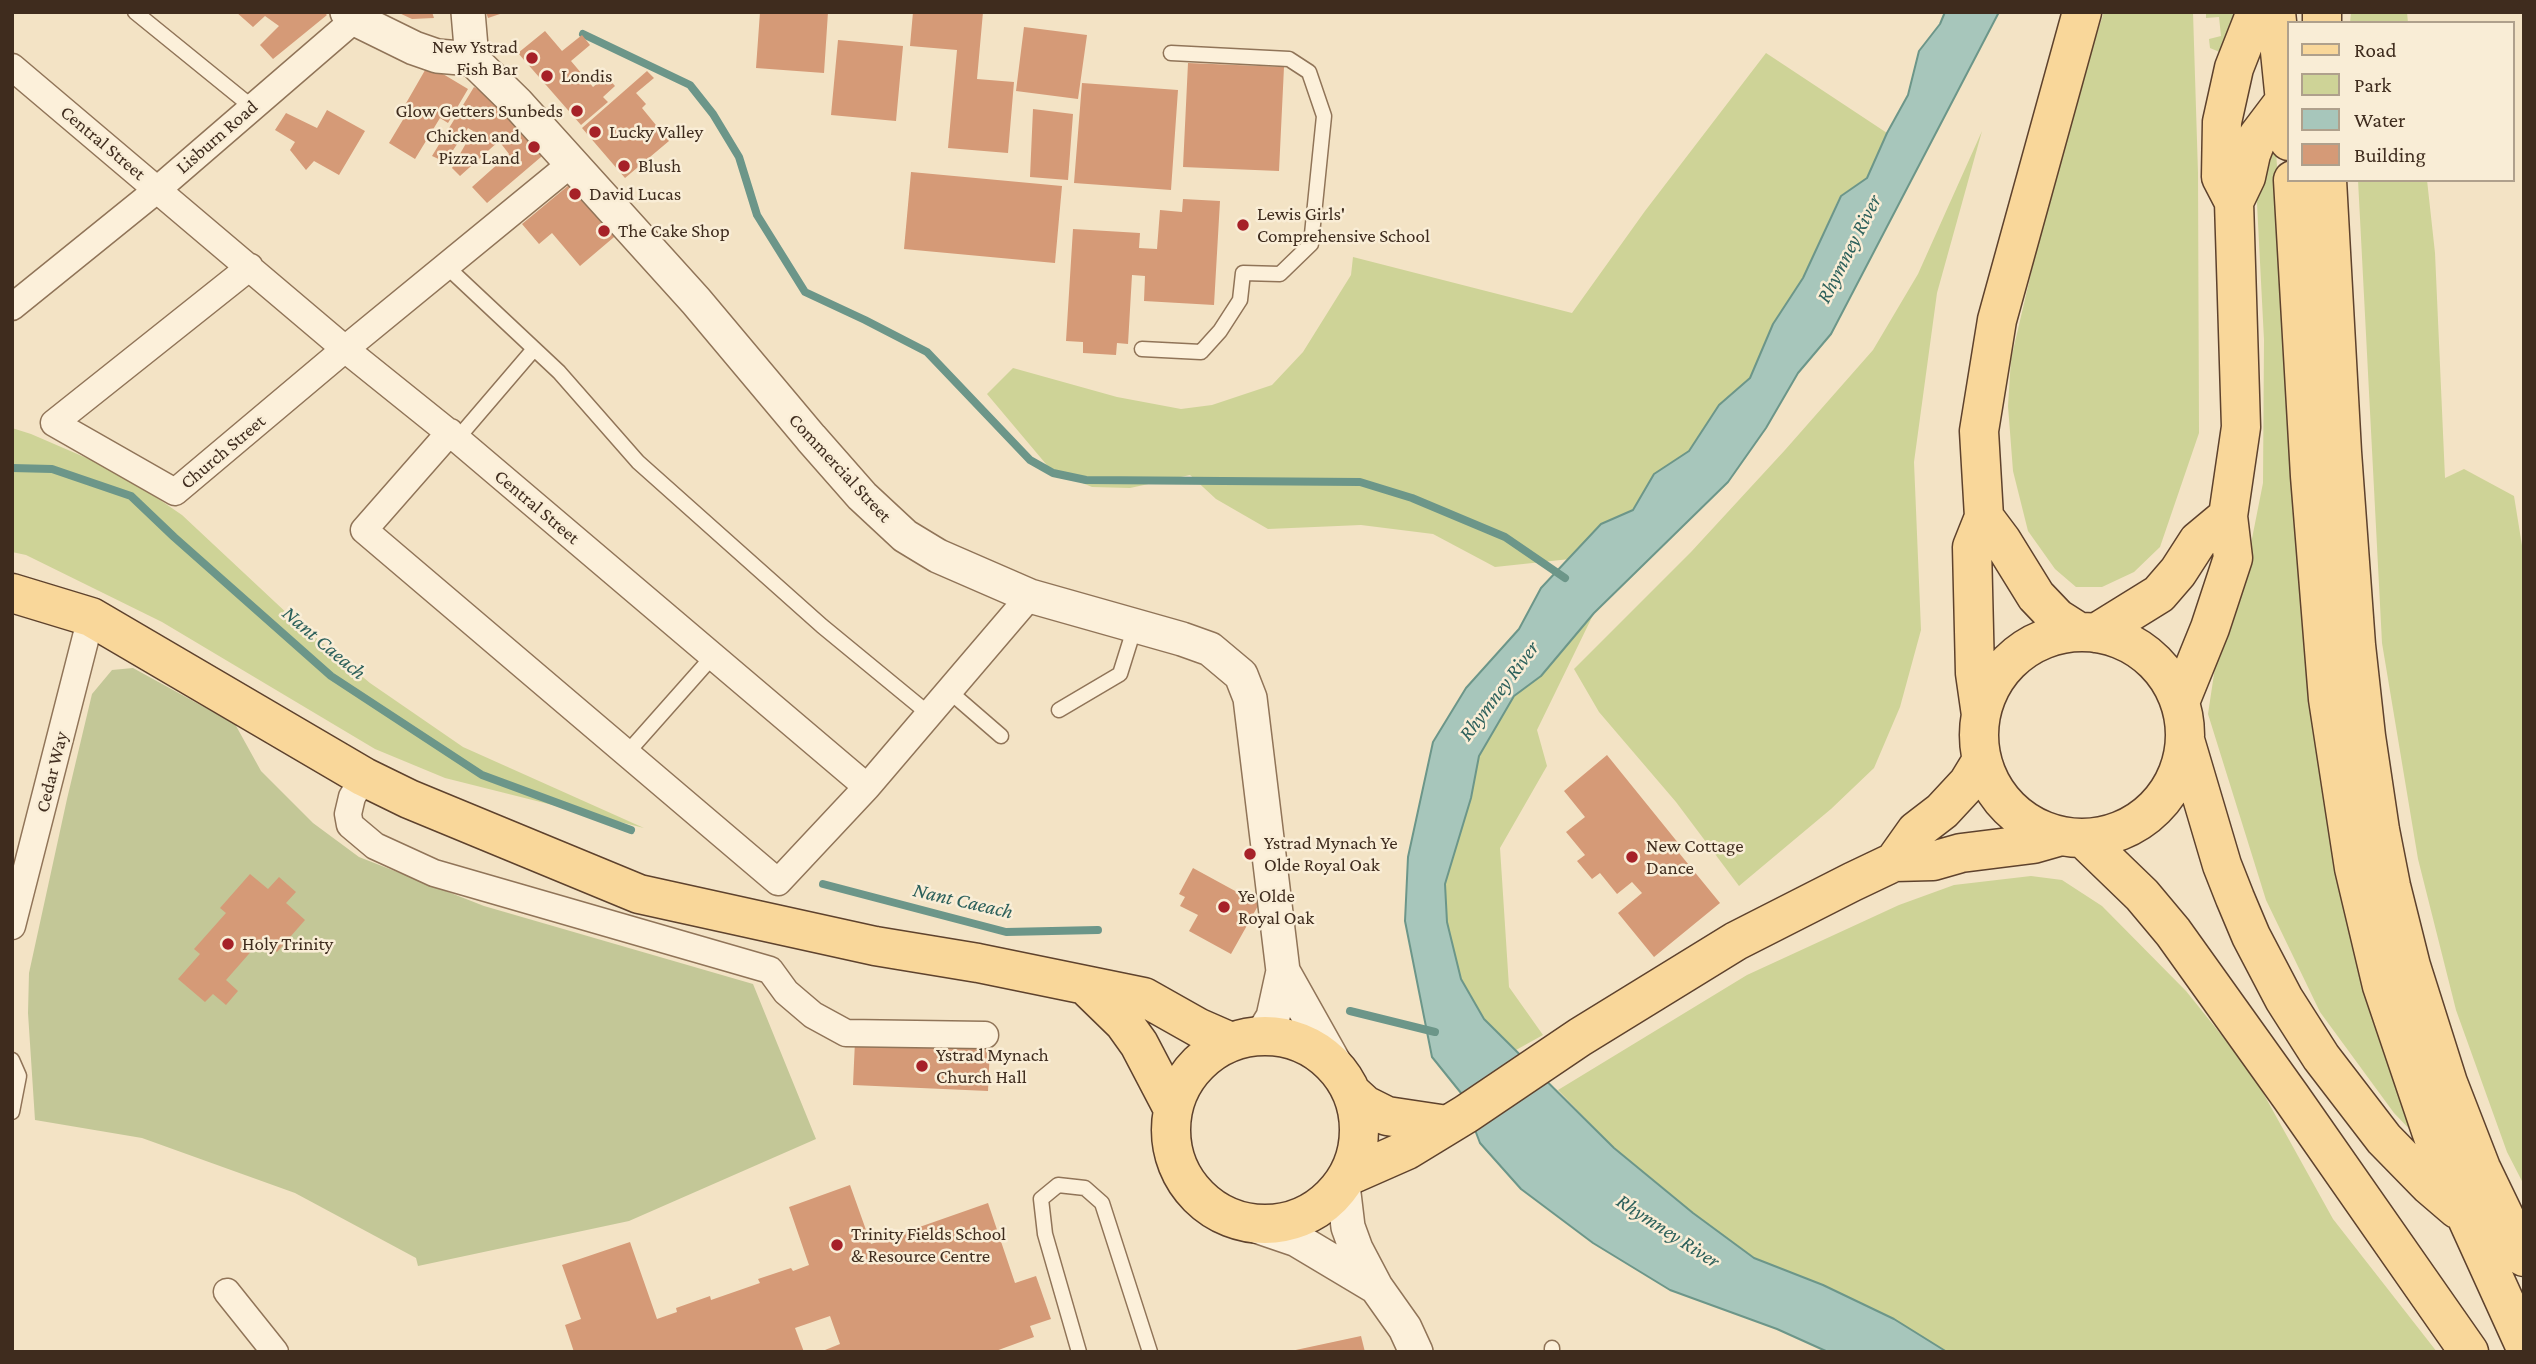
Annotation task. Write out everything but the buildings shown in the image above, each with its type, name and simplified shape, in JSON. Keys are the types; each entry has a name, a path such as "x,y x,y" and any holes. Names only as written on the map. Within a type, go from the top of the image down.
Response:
{"main road":[{"path":"1981,715 1975,673 1972,547 1984,517 1979,431 1997,320 2082,12"},
{"path":"2180,702 2210,628 2233,558 2228,516 2241,427 2234,202 2221,177 2222,122 2234,68 2256,12"},
{"path":"2276,12 2288,120"},
{"path":"2234,202 2246,177 2258,136 2287,98"},
{"path":"2292,182 2310,476 2328,699 2347,828 2368,931 2392,1018 2440,1157 2524,1344"},
{"path":"2327,182 2355,632 2380,830 2411,966 2448,1083 2481,1168 2524,1257"},
{"path":"2228,516 2198,541 2178,572 2158,594 2087,633 2045,639 2015,657 1993,683 1981,715 1979,731 1982,760 1990,782 2003,801 2019,817 2039,829 2072,837 2136,888 2173,932 2469,1352"},
{"path":"1984,517 2036,596 2057,618 2087,633 2118,639 2139,649 2163,672 2180,702 2185,740 2222,865 2251,936 2284,999 2328,1067 2385,1139 2429,1185 2524,1269"},
{"path":"12,593 91,618 364,777 409,799 639,894 875,946 978,963 1144,997 1199,1028 1247,1038 1291,1039 1317,1050 1365,1105 1387,1116 1457,1119"},
{"path":"1345,1180 1407,1150 1580,1037 1736,941 1894,862 1933,861 1961,853 2072,837 2108,835 2133,825 2153,810 2170,789 2181,765 2185,740"},
{"path":"1894,862 1916,831 1942,811 1968,783 1982,760"},
{"path":"1086,986 1124,1023 1139,1044 1173,1109"},
{"path":"1247,1038 1204,1057 1184,1080 1173,1109 1171,1140 1179,1170 1196,1195 1221,1214 1250,1224 1276,1224 1302,1217 1325,1204 1345,1180 1356,1156 1360,1136 1359,1115 1346,1082"}],"street":[{"path":"351,16 414,48 437,56 472,59 468,12"},
{"name":"Lisburn Road","path":"12,306 158,188 351,16"},
{"name":"Commercial Street","path":"472,59 517,103 696,301 862,496 905,536 927,549 1030,596 1210,649 1241,675 1250,698 1283,971 1273,1017 1247,1038"},
{"name":"Central Street","path":"12,67 345,349 453,435 867,788"},
{"name":"Church Street","path":"250,267 54,423 175,492 572,163"},
{"path":"453,435 364,530 778,882 867,788 1030,596"},
{"name":"Cedar Way","path":"12,926 91,618"},
{"path":"364,777 352,797 348,814 350,825 375,846 434,873 770,970 794,1000 813,1015 846,1033 985,1035"},
{"name":"Commercial Street","path":"1283,971 1346,1082"},
{"path":"1345,1180 1348,1227 1356,1249 1376,1287 1405,1328 1416,1352"},
{"path":"1250,1224 1297,1240 1376,1287"},
{"path":"227,1292 275,1352"}],"lane":[{"path":"135,12 252,107"},
{"path":"1142,349 1201,352 1220,331 1240,300 1243,273 1280,274 1311,244 1324,116 1310,72 1289,59 1171,53"},
{"path":"446,266 559,372 638,462 822,626 929,714"},
{"path":"453,435 534,349"},
{"path":"1059,710 1120,674 1135,625"},
{"path":"627,753 713,656"},
{"path":"949,691 1001,736"},
{"path":"12,1060 19,1076 12,1112"},
{"path":"1076,1351 1045,1234 1041,1199 1058,1185 1085,1188 1102,1203 1150,1352"}],"green space":[{"path":"2104,12 2193,12 2198,173 2199,433 2160,547 2134,572 2102,587 2076,587 2055,569 2028,531 2013,471 2008,406 2011,359 2062,141"},
{"path":"2206,12 2236,12 2222,53 2210,48 2209,39 2221,36 2219,17 2206,18"},
{"path":"2351,12 2407,12 2408,21 2350,21"},
{"path":"1766,53 1887,133 1867,178 1840,196 1803,278 1773,324 1750,378 1719,405 1689,451 1654,474 1633,510 1601,524 1570,559 1495,567 1433,534 1361,525 1268,529 1216,499 1190,475 1130,488 1092,487 1051,470 987,394 1013,368 1117,397 1181,409 1212,405 1272,385 1303,352 1351,275 1353,257 1572,313 1645,211"},
{"path":"1982,131 1937,293 1914,462 1921,630 1900,707 1874,768 1831,809 1739,886 1676,802 1599,712 1574,669 1691,552 1873,350 1918,274"},
{"path":"2275,136 2294,425 2421,1141 2394,1113 2320,1012 2266,900 2208,714 2217,654 2243,584 2263,483 2264,340 2256,184"},
{"path":"2358,182 2427,182 2435,253 2445,478 2464,469 2514,496 2524,558 2524,1185 2507,1152 2456,1010 2418,859 2382,643"},
{"path":"12,428 119,472 182,515 291,617 370,683 463,747 644,828 445,778 375,749 162,622 26,555 12,552"},
{"path":"1594,613 1537,730 1547,766 1500,848 1509,987 1543,1035 1516,1050 1484,1019 1461,979 1447,922 1445,884 1471,798 1479,756 1514,696 1541,676"},
{"path":"133,668 235,724 261,771 313,823 359,857 484,906 753,984 816,1139 629,1221 418,1266 416,1258 295,1193 142,1138 35,1120 28,1013 29,973 92,694 112,670"},
{"path":"2031,876 2062,880 2102,906 2186,991 2252,1073 2333,1219 2437,1352 1947,1352 1894,1319 1823,1285 1754,1258 1693,1213 1614,1148 1558,1090 1747,975 1899,905 1954,885"}],"water":[{"name":"Rhymney River","path":"1945,12 1999,12 1831,334 1798,373 1766,428 1728,482 1594,613 1541,676 1514,696 1479,756 1471,798 1445,884 1447,922 1461,979 1484,1019 1614,1148 1693,1213 1754,1258 1823,1285 1894,1319 1947,1352 1828,1352 1777,1329 1670,1290 1593,1243 1521,1189 1480,1143 1461,1093 1432,1057 1405,921 1408,857 1433,742 1466,688 1519,629 1541,588 1601,524 1633,510 1654,474 1689,451 1719,405 1750,378 1773,324 1803,278 1841,196 1867,178 1908,95 1919,51 1940,24"}],"waterway":[{"path":"583,34 690,85 713,114 739,157 757,215 805,292 927,352 1030,460 1053,473 1086,480 1360,482 1412,498 1505,537 1565,578"},
{"name":"Nant Caeach","path":"12,468 52,469 131,496 331,676 482,775 631,830"},
{"name":"Nant Caeach","path":"823,884 1006,932 1098,930"},
{"name":"Nant Caeach","path":"1350,1011 1435,1032"}],"place":[{"name":"New Ystrad Fish Bar","path":"532,58"},
{"name":"Londis","path":"547,76"},
{"name":"Glow Getters Sunbeds","path":"577,111"},
{"name":"Lucky Valley","path":"595,132"},
{"name":"Chicken and Pizza Land","path":"534,147"},
{"name":"Blush","path":"624,166"},
{"name":"David Lucas","path":"575,194"},
{"name":"Lewis Girls' Comprehensive School","path":"1243,225"},
{"name":"The Cake Shop","path":"604,231"},
{"name":"Ystrad Mynach Ye Olde Royal Oak","path":"1250,854"},
{"name":"New Cottage Dance","path":"1632,857"},
{"name":"Ye Olde Royal Oak","path":"1224,907"},
{"name":"Holy Trinity","path":"228,944"},
{"name":"Ystrad Mynach Church Hall","path":"922,1066"},
{"name":"Trinity Fields School & Resource Centre","path":"837,1245"}]}
